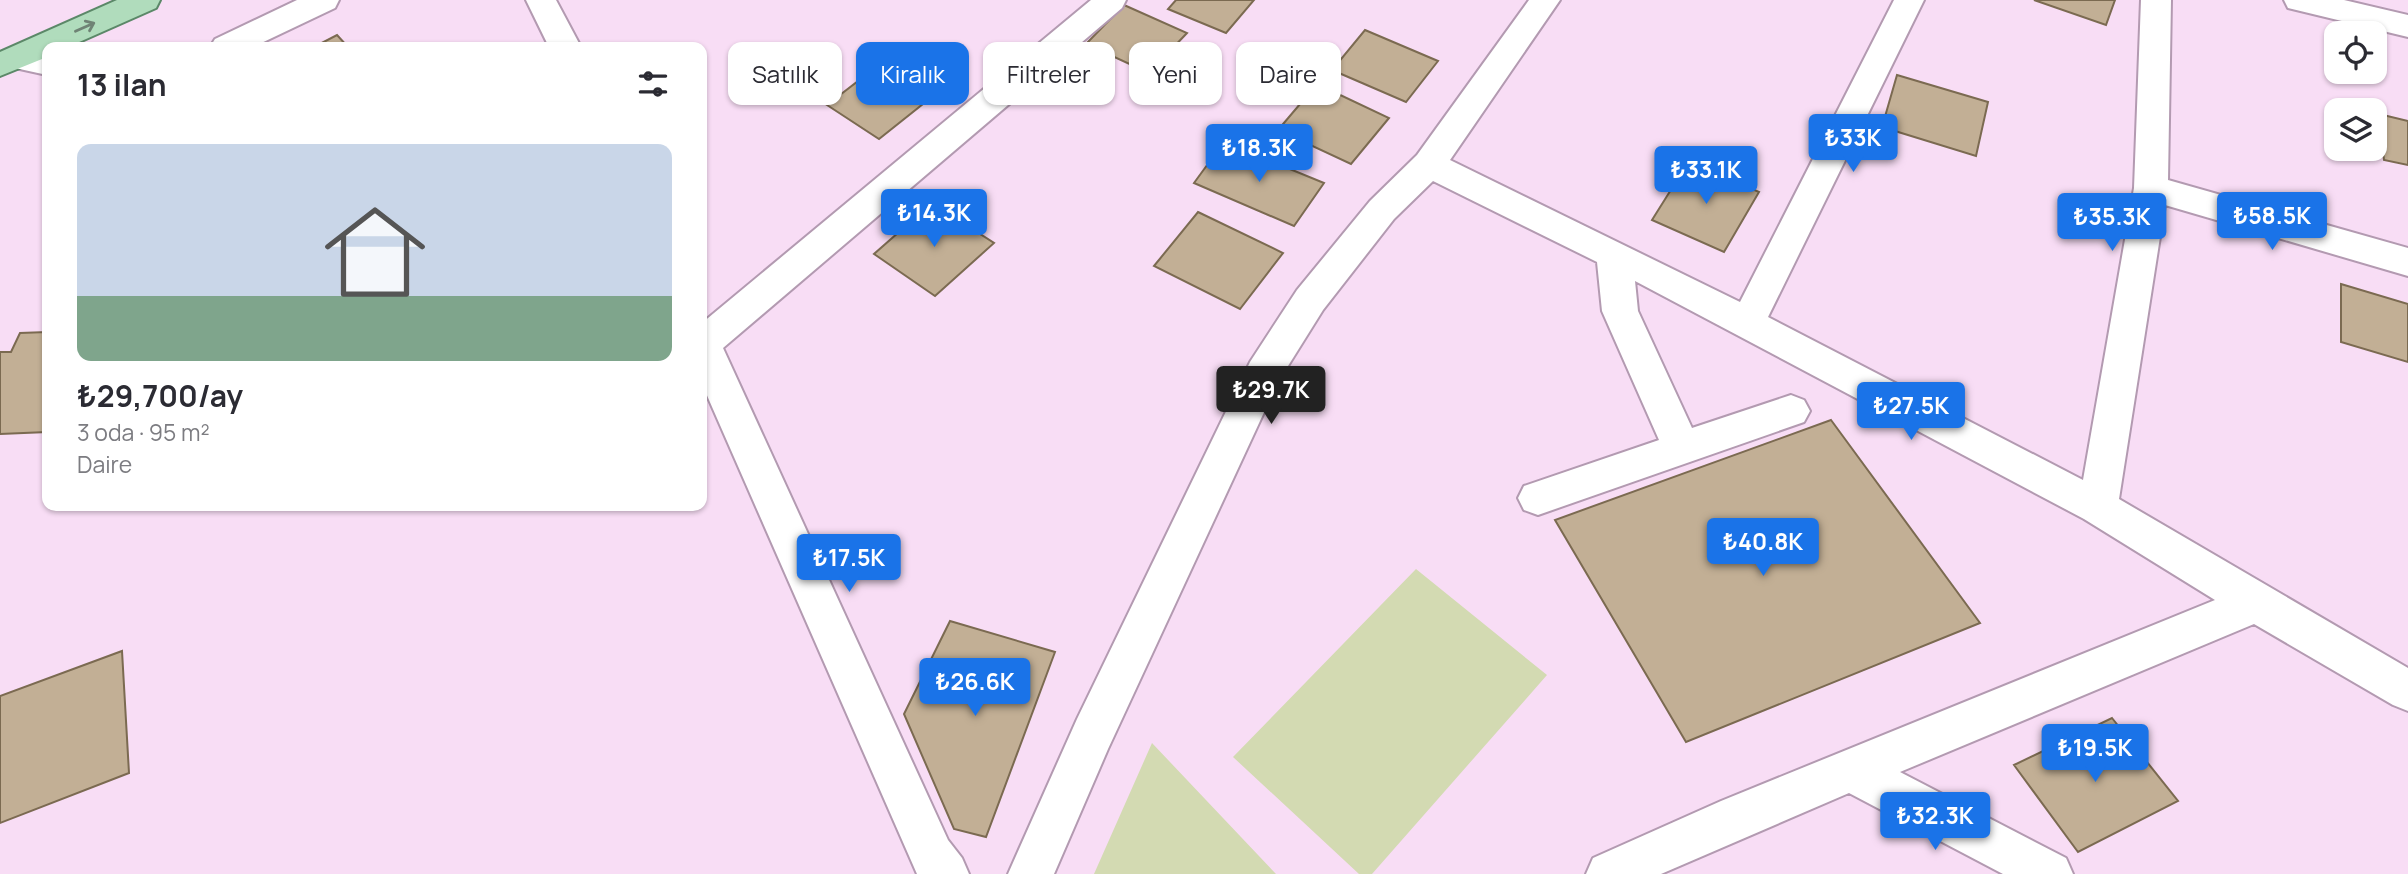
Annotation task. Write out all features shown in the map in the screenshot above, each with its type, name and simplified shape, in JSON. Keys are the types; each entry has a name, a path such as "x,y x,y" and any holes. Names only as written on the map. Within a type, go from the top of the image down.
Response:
{"main road":[{"path":"61,42 145,0"},
{"path":"21,62 42,52"}],"street":[{"path":"236,42 324,0"},
{"path":"541,0 562,42"},
{"path":"707,340 1111,0"},
{"path":"1031,874 1092,734 1263,373 1310,300 1382,210 1429,164 1545,0"},
{"path":"1747,323 1909,0"},
{"path":"2098,507 2151,188 2156,0"},
{"path":"2299,0 2408,26"},
{"path":"1429,164 1614,254 2098,507 2408,691"},
{"path":"2151,188 2408,262"},
{"path":"1614,254 1620,311 1682,449"},
{"path":"707,355 932,856 946,874"},
{"path":"1538,498 1791,411"},
{"path":"1609,874 1720,824 2256,603"},
{"path":"1851,770 2050,874"}],"green space":[{"path":"1416,569 1547,675 1372,874 1359,874 1233,757"},
{"path":"1152,743 1276,874 1094,874"}],"building":[{"path":"1176,0 1254,0 1226,33 1168,9"},
{"path":"2034,0 2115,0 2106,25"},
{"path":"1124,5 1187,33 1178,42 1129,42 1129,64 1115,57 1115,42 1088,42"},
{"path":"1365,30 1438,61 1406,102 1341,74 1341,59"},
{"path":"337,35 343,42 324,42"},
{"path":"1897,75 1988,102 1976,156 1882,127"},
{"path":"856,83 856,105 922,105 879,139 827,105 842,105 842,93"},
{"path":"1341,95 1389,118 1351,164 1278,130 1299,105 1341,105"},
{"path":"2387,116 2408,121 2408,165 2387,161"},
{"path":"1224,142 1324,183 1294,226 1194,183"},
{"path":"1689,161 1759,192 1724,252 1652,220"},
{"path":"932,203 994,243 935,296 874,254"},
{"path":"1198,212 1283,253 1240,309 1154,266"},
{"path":"2341,284 2408,304 2408,362 2341,342"},
{"path":"42,332 42,432 0,434 0,352 11,352 20,333"},
{"path":"1831,420 1980,623 1686,742 1555,520"},
{"path":"950,621 1055,652 986,837 954,829 904,714"},
{"path":"122,651 129,773 0,823 0,696"},
{"path":"2112,718 2178,801 2078,852 2014,765"}]}
